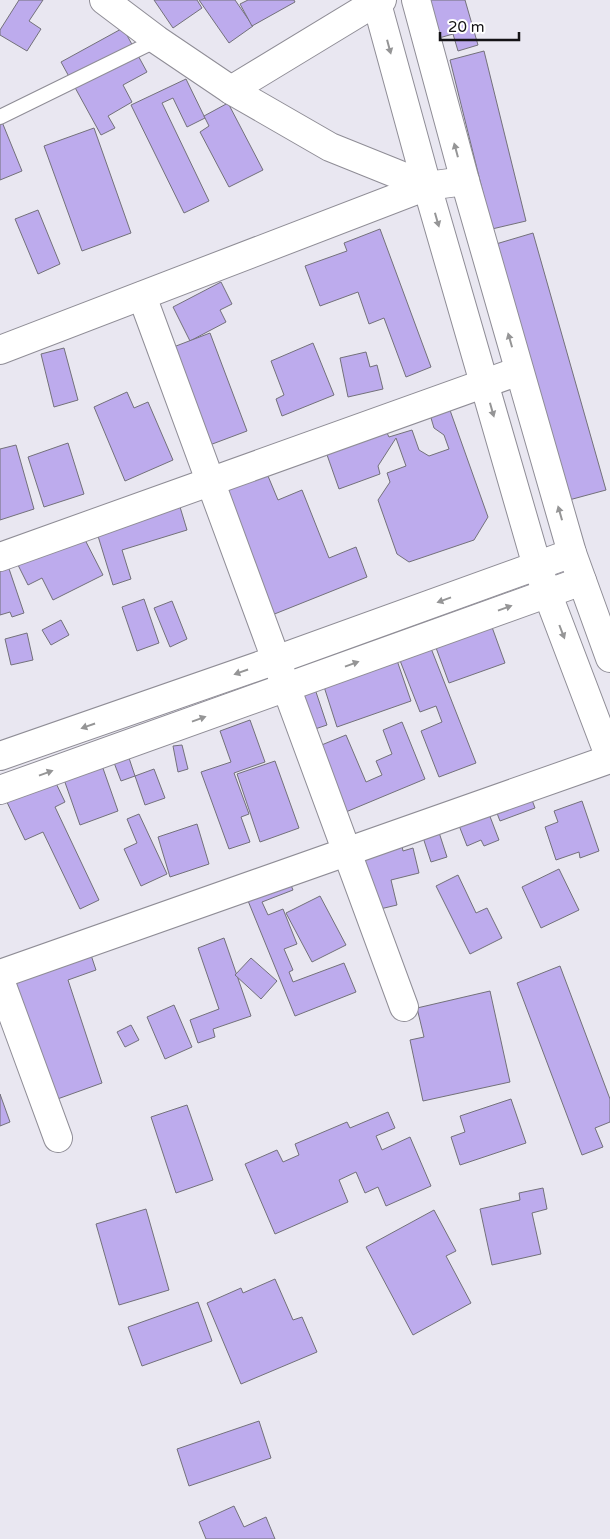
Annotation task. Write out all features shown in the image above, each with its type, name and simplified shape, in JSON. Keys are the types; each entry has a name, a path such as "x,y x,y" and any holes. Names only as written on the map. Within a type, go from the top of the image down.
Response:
{"street":[{"path":"104,0 157,40 231,90 330,147 428,186"},
{"path":"0,974 347,853 610,758 537,566 428,186 378,0 231,90"},
{"path":"416,0 465,181 572,553 610,658"},
{"path":"0,350 428,186 465,181"},
{"path":"142,296 404,1007"},
{"path":"0,557 519,371"},
{"path":"0,756 276,660 572,553"},
{"path":"0,790 582,581"},
{"path":"0,980 58,1138"}],"lane":[{"path":"0,117 157,40"}],"building":[{"path":"19,0 43,0 29,21 41,29 27,51 0,35 0,30"},
{"path":"154,0 197,0 202,8 173,28"},
{"path":"199,0 235,0 253,26 229,43"},
{"path":"248,0 294,0 295,2 252,26 240,4"},
{"path":"428,0 465,0 478,45 458,51 453,34 439,38"},
{"path":"123,28 147,72 123,85 132,102 108,116 115,128 101,135 61,62"},
{"path":"484,51 526,221 492,229 450,60"},
{"path":"186,79 205,118 187,127 173,98 162,103 209,201 184,213 131,105"},
{"path":"228,103 263,170 229,187 200,132 209,126 204,116"},
{"path":"0,117 22,171 0,180"},
{"path":"94,128 131,233 82,251 44,146"},
{"path":"38,210 60,264 38,274 15,219"},
{"path":"380,229 431,367 406,377 384,318 369,324 358,292 320,306 305,266 347,251 344,243"},
{"path":"533,233 606,490 569,500 496,244"},
{"path":"221,282 232,304 220,310 226,322 190,341 173,307"},
{"path":"210,333 247,431 199,449 163,351"},
{"path":"313,343 334,395 282,416 276,399 284,395 271,361"},
{"path":"64,348 78,400 54,407 41,354"},
{"path":"366,352 370,367 377,365 383,389 348,397 340,358"},
{"path":"127,392 134,408 148,402 173,460 125,481 94,407"},
{"path":"446,399 488,517 474,540 409,562 397,554 378,500 390,482 387,473 406,466 396,438 378,466 380,474 339,489 319,432 362,417 387,433 389,437 412,430 419,450 429,456 449,449 444,435 434,428 431,418 442,401"},
{"path":"68,443 84,494 44,507 28,457"},
{"path":"16,445 34,509 0,520 0,449"},
{"path":"263,464 278,500 302,490 329,558 356,547 367,577 257,621 204,488"},
{"path":"177,497 187,530 122,550 131,579 113,585 94,523"},
{"path":"81,532 103,575 53,600 42,578 28,585 11,551"},
{"path":"4,554 24,613 12,617 10,612 0,615 0,555"},
{"path":"144,599 159,643 137,651 122,607"},
{"path":"172,601 187,639 170,647 154,608"},
{"path":"484,605 505,663 449,683 428,626"},
{"path":"61,620 69,635 51,645 42,630"},
{"path":"27,633 33,660 11,665 5,639"},
{"path":"425,633 476,763 439,777 421,731 442,722 436,706 420,712 394,645"},
{"path":"391,643 411,701 337,727 318,668"},
{"path":"310,674 327,725 294,736 277,685"},
{"path":"250,720 265,762 234,773 249,814 241,817 250,842 229,849 201,772 231,762 220,731"},
{"path":"402,722 425,779 329,819 302,753 346,735 366,782 382,775 376,761 392,754 383,730"},
{"path":"182,745 188,769 178,772 173,746"},
{"path":"128,755 135,776 121,781 113,760"},
{"path":"99,757 118,811 80,825 61,771"},
{"path":"275,761 299,828 260,842 237,774"},
{"path":"154,769 165,798 145,805 135,776"},
{"path":"53,777 65,802 55,807 99,900 80,909 43,832 25,840 5,798"},
{"path":"525,781 535,808 500,821 490,795"},
{"path":"481,793 499,840 484,846 481,840 467,846 451,805"},
{"path":"582,801 599,851 580,858 579,852 556,860 545,827 558,822 554,811"},
{"path":"139,814 167,874 141,886 124,849 137,843 127,819"},
{"path":"433,814 447,857 431,862 417,819"},
{"path":"197,824 209,864 170,877 158,837"},
{"path":"399,832 403,851 413,848 419,873 391,880 397,905 359,914 344,845"},
{"path":"559,869 579,910 541,928 522,887"},
{"path":"286,873 293,890 262,902 268,915 283,909 297,944 284,949 293,970 289,972 293,982 344,963 356,992 295,1016 244,891"},
{"path":"458,875 476,913 487,908 502,938 470,954 436,886"},
{"path":"320,896 346,945 312,962 286,913"},
{"path":"224,938 251,1016 213,1029 215,1037 198,1043 190,1020 219,1009 198,948"},
{"path":"88,946 96,970 68,980 102,1083 38,1106 8,973"},
{"path":"251,958 277,981 261,999 235,975"},
{"path":"560,966 610,1099 610,1122 595,1128 603,1147 582,1155 517,983"},
{"path":"490,991 510,1082 423,1101 410,1040 424,1037 417,1008"},
{"path":"174,1005 192,1047 165,1059 147,1017"},
{"path":"131,1025 139,1040 125,1047 117,1032"},
{"path":"0,1094 10,1122 0,1126"},
{"path":"511,1099 526,1143 460,1165 451,1137 465,1132 460,1116"},
{"path":"187,1105 213,1180 176,1193 151,1117"},
{"path":"388,1112 395,1128 376,1136 382,1150 410,1137 431,1186 386,1206 378,1187 365,1193 356,1172 339,1180 348,1202 275,1234 245,1164 277,1150 283,1162 299,1155 295,1144 347,1122 350,1128"},
{"path":"543,1188 547,1209 532,1213 541,1254 492,1265 480,1209 520,1200 519,1193"},
{"path":"146,1209 169,1290 119,1305 96,1224"},
{"path":"434,1210 456,1251 446,1256 471,1303 413,1335 366,1247"},
{"path":"275,1279 293,1320 302,1317 317,1352 241,1384 207,1303 241,1288 243,1293"},
{"path":"198,1302 212,1341 142,1366 128,1327"},
{"path":"259,1421 271,1458 189,1486 177,1449"},
{"path":"234,1506 244,1527 266,1517 275,1539 206,1539 199,1522"}]}
